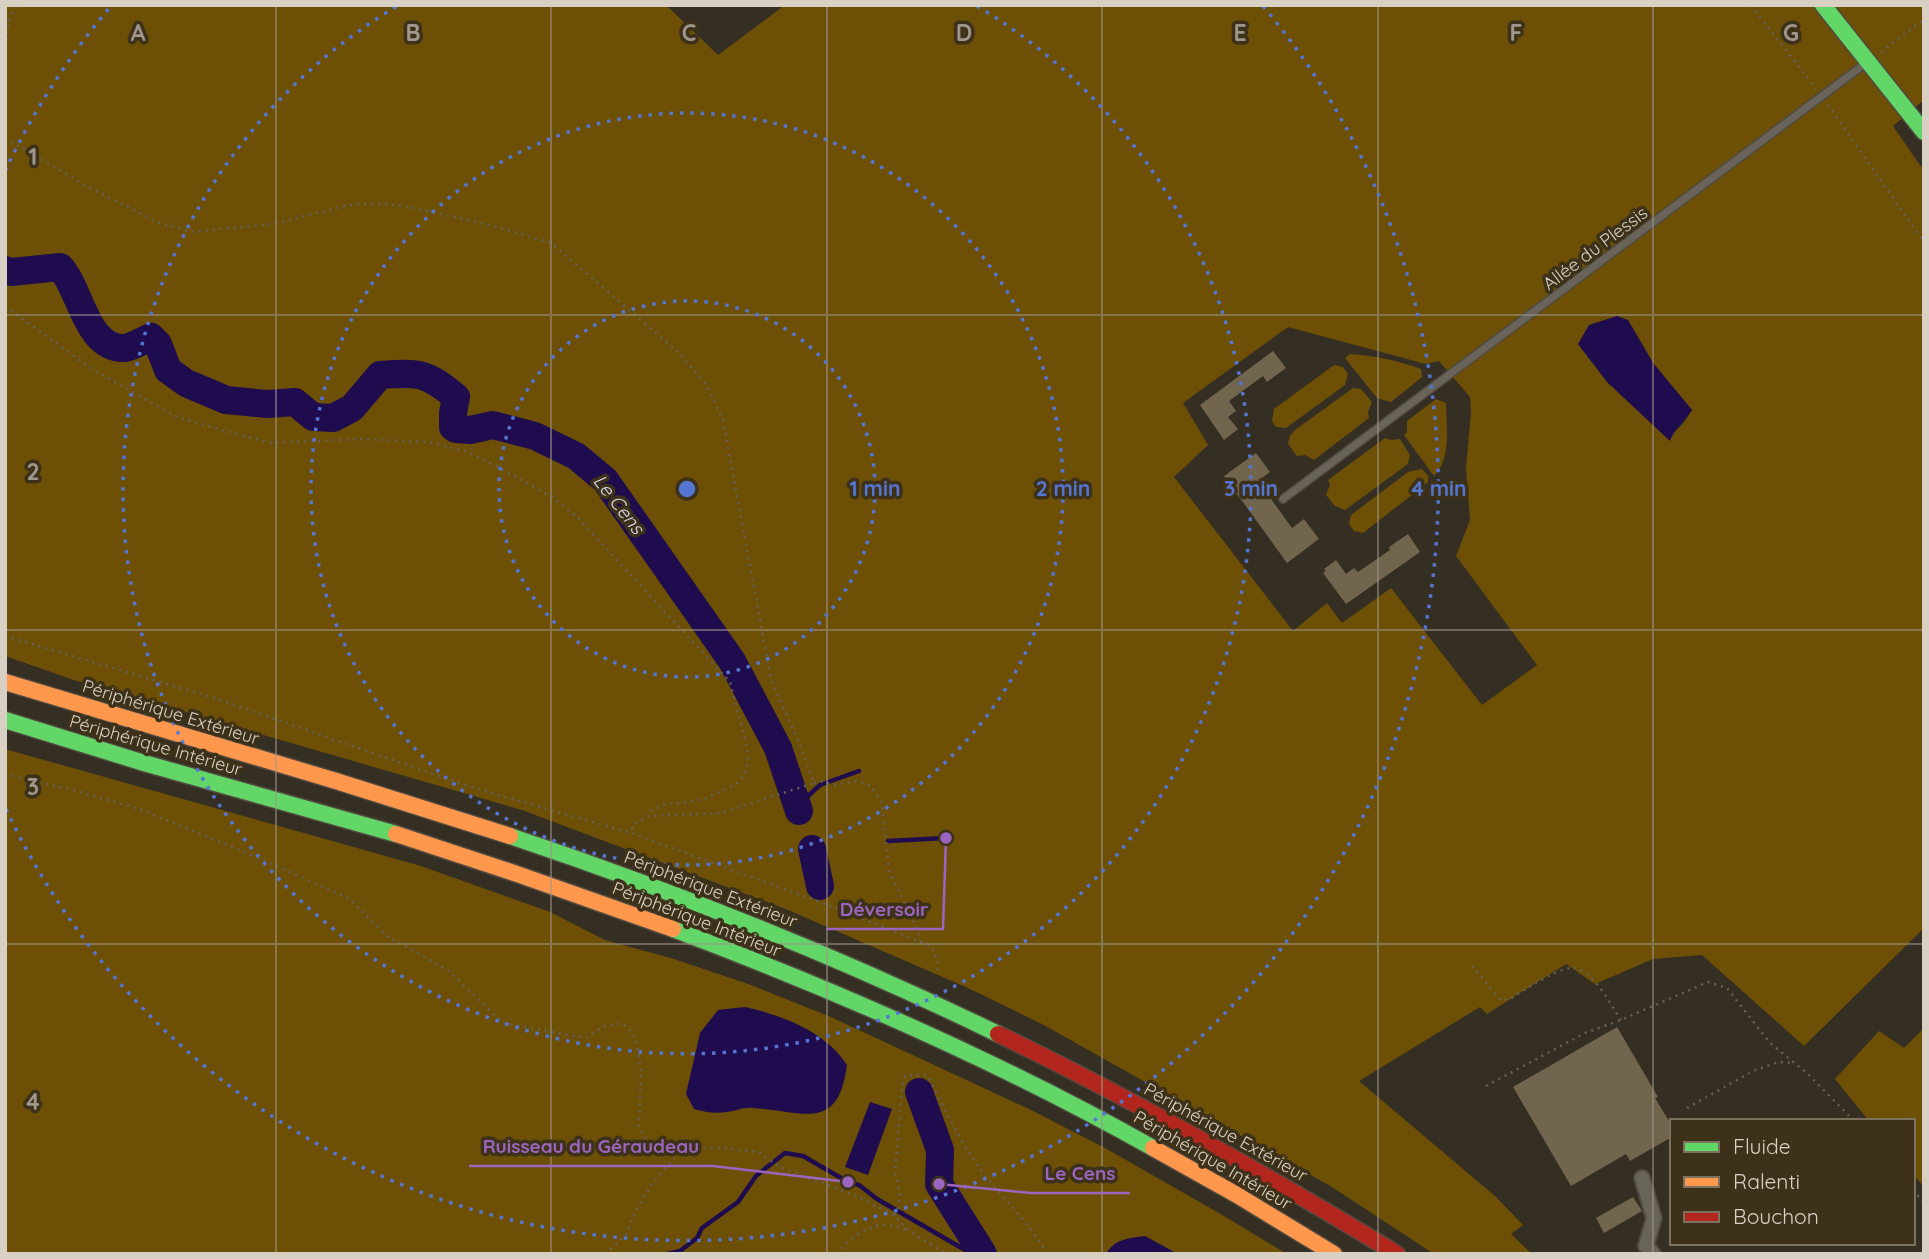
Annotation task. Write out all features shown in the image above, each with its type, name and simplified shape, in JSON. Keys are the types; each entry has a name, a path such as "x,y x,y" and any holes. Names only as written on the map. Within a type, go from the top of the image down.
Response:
{"main road":[{"path":"1823,5 1924,132"},
{"name":"Périphérique Extérieur","path":"5,682 486,828 663,890 823,953 937,1004 1083,1075 1251,1166 1397,1254"},
{"name":"Périphérique Intérieur","path":"5,720 161,768 366,825 519,874 645,918 794,976 1044,1090 1257,1206 1334,1254"}],"street":[{"path":"1642,1178 1654,1218 1646,1246 1653,1254"}],"lane":[{"name":"Allée du Plessis","path":"1283,499 1867,62"}],"path":[{"path":"5,48 10,15 18,5"},
{"path":"1751,5 1822,97 1924,242"},
{"path":"1867,62 1924,19"},
{"path":"5,138 92,189 160,223 190,232 272,224 348,205 375,203 405,206 490,225 551,243 677,351 707,386 723,420 771,679 814,783"},
{"path":"5,306 92,369 178,418 270,443 363,439 428,442 465,451 552,498 577,517 730,682 748,750 747,769 736,784 706,798 666,804 650,811 648,816"},
{"path":"5,636 211,697 474,789 631,833 807,897 931,946 938,961 938,974"},
{"path":"5,774 73,790 139,810 247,853 350,899 387,936 449,971 503,1023 586,1038 602,1027 622,1023 633,1033 637,1045 641,1072 639,1125 643,1136 654,1146 681,1150 713,1147 758,1153 778,1166 897,1212 909,1231"},
{"path":"631,833 634,824 648,816 721,813 814,783 823,781 832,785 859,781 871,786 882,803 889,870 921,943"},
{"path":"1472,965 1500,1000 1510,999 1565,969 1579,968 1598,987 1621,1020"},
{"path":"1486,1086 1585,1033 1708,982 1727,988 1770,1043 1808,1074 1852,1119"},
{"path":"1687,1108 1754,1071 1777,1062 1792,1063"},
{"path":"897,1212 900,1193 895,1174 902,1086 905,1076 927,1075 980,1169 1028,1226 1047,1254"},
{"path":"605,1254 626,1235 636,1210 654,1181 681,1150"},
{"path":"837,1254 856,1236 888,1224 909,1231 946,1254"}],"shaded area":[{"path":"5,5 666,5 718,55 785,5 1924,5 1924,100 1893,126 1924,171 1924,928 1804,1046 1702,955 1653,959 1595,984 1566,964 1487,1014 1480,1007 1359,1081 1495,1196 1523,1225 1511,1234 1532,1254 1434,1254 1332,1187 1042,1024 968,988 788,910 522,810 74,680 5,656","holes":["1628,320 1653,363 1692,410 1673,433 1608,383 1578,344","1288,327 1426,364 1439,361 1470,397 1466,468 1470,520 1456,556 1537,665 1482,705 1391,588 1342,623 1327,603 1293,631 1174,477 1208,445 1183,403"]},
{"path":"1617,316 1628,320 1653,363 1692,410 1670,441 1608,383 1578,344 1589,325"},
{"path":"1350,354 1412,366 1421,369 1422,377 1391,402 1377,398 1345,358"},
{"path":"1334,365 1343,367 1348,374 1345,385 1286,428 1276,427 1272,421 1274,409"},
{"path":"1353,388 1361,389 1372,402 1369,418 1314,460 1305,455 1297,456 1288,444 1290,436"},
{"path":"1436,399 1446,403 1447,441 1440,469 1434,476 1404,435 1407,432 1407,421"},
{"path":"1385,438 1400,439 1410,455 1408,464 1345,510 1335,506 1326,495 1330,485 1328,480"},
{"path":"1422,469 1428,476 1428,482 1363,533 1354,531 1349,524 1351,515 1408,472"},
{"path":"5,749 421,866 550,912 605,940 674,959 751,985 831,1017 1031,1110 1105,1148 1287,1254 5,1254"},
{"path":"745,1007 788,1020 815,1034 838,1053 847,1065 836,1101 827,1109 803,1114 750,1108 718,1113 694,1109 686,1094 700,1033 718,1010"},
{"path":"1924,1028 1924,1187 1915,1176 1915,1119 1867,1119 1835,1079 1879,1031 1904,1048"},
{"path":"870,1102 892,1109 868,1175 845,1167"},
{"path":"1145,1236 1178,1254 1106,1254 1118,1242"}],"building":[{"path":"1273,351 1286,368 1267,382 1263,376 1229,401 1236,411 1228,417 1238,429 1224,440 1200,405"},
{"path":"1256,453 1270,472 1258,481 1292,528 1304,519 1319,539 1287,563 1224,476"},
{"path":"1408,534 1420,552 1346,604 1323,573 1326,571 1324,569 1336,560 1346,574 1354,568 1358,572"},
{"path":"1617,1027 1658,1097 1655,1098 1670,1123 1670,1138 1630,1161 1626,1154 1571,1186 1513,1087"},
{"path":"1633,1197 1642,1211 1604,1233 1596,1218"}],"waterway":[{"name":"Le Cens","path":"5,270 11,272 60,267 101,339 112,346 125,348 151,337 158,344 168,370 186,383 226,400 267,404 295,402 313,417 333,418 352,408 380,375 413,374 429,378 456,397 453,413 453,427 456,429 470,430 493,425 535,436 576,456 605,480 732,661 778,748 799,811"},
{"path":"797,806 820,785 859,771"},
{"path":"888,841 946,838"},
{"name":"Le Cens","path":"812,849 820,886"},
{"name":"Le Cens","path":"919,1092 940,1150 939,1184 983,1254"},
{"path":"667,1254 680,1251 697,1238 702,1228 738,1202 756,1176 785,1153 803,1156 848,1182 859,1185 877,1199 972,1254"}],"traffic: fast":[{"path":"1823,5 1924,132"},
{"path":"5,720 144,763 396,834"},
{"path":"510,836 757,927 879,978 998,1034"},
{"path":"673,929 796,977 977,1057 1153,1148"}],"traffic: slow":[{"path":"5,682 510,836"},
{"path":"396,834 673,929"},
{"path":"1153,1148 1334,1254"}],"traffic: jam":[{"path":"998,1034 1200,1139 1397,1254"}],"place":[{"name":"Déversoir","path":"946,838"},
{"name":"Ruisseau du Géraudeau","path":"848,1182"},
{"name":"Le Cens","path":"939,1184"}]}
